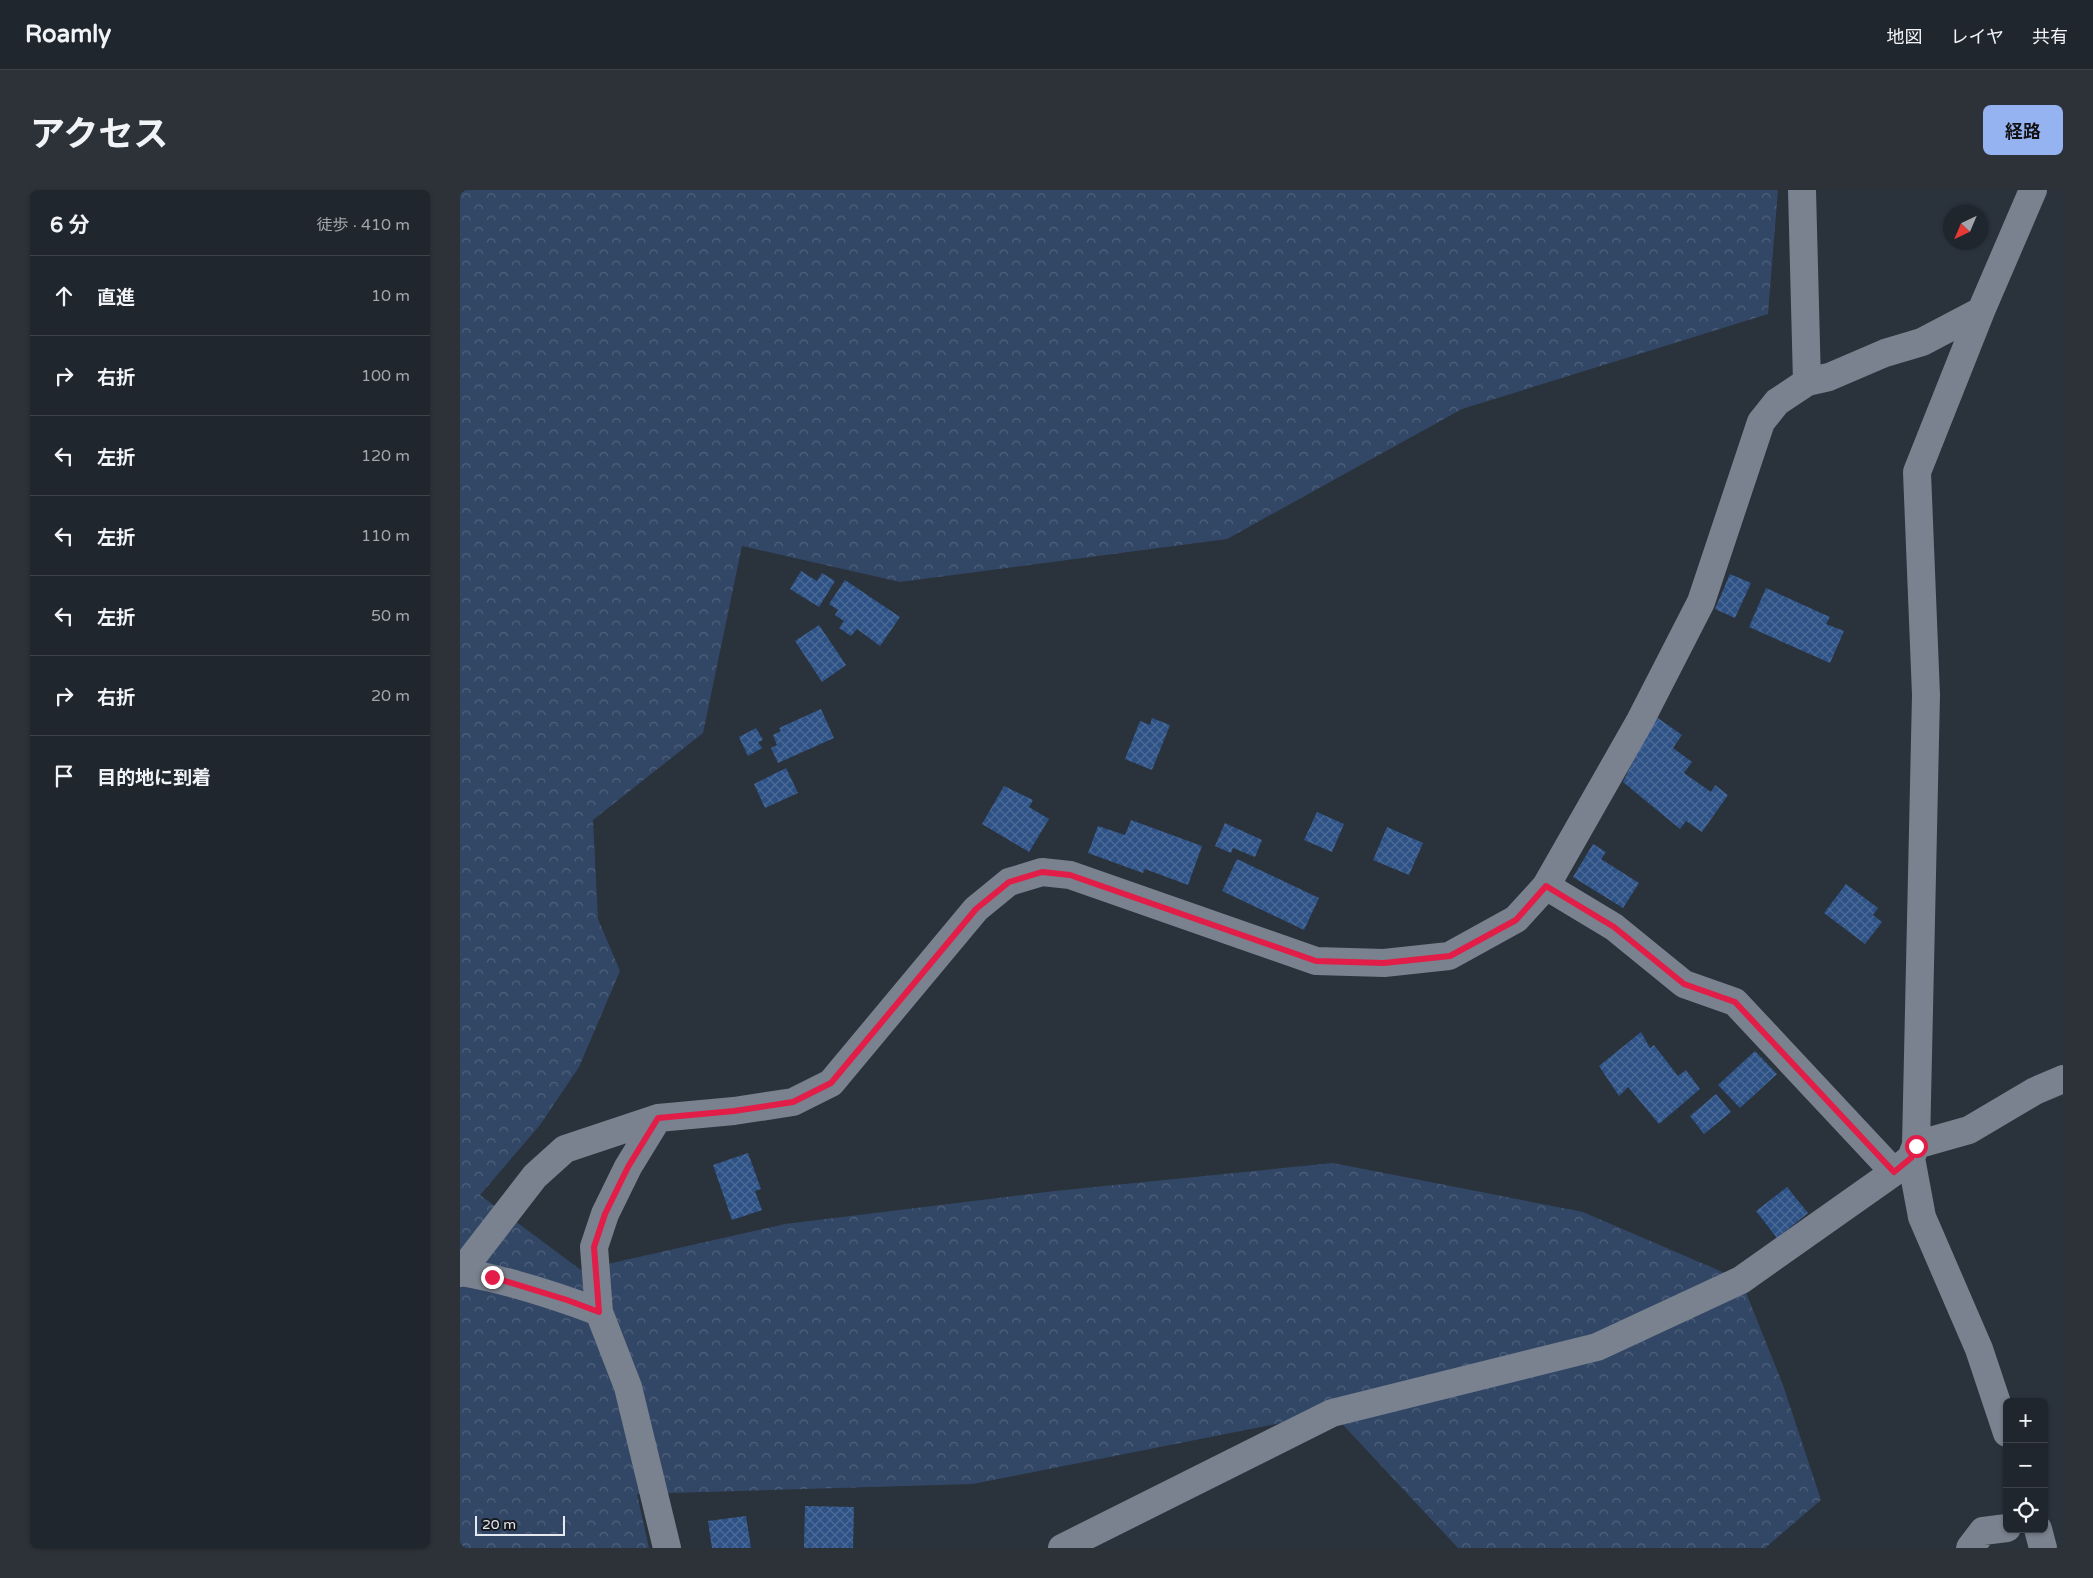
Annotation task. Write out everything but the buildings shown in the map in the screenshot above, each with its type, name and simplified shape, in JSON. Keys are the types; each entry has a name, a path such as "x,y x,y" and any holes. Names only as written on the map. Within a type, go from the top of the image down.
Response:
{"street":[{"path":"1802,190 1807,382"},
{"path":"2003,1421 1979,1349 1922,1218 1907,1158 1926,695 1917,472 1981,311 2032,190"},
{"path":"599,1312 492,1277 461,1272 535,1176 565,1150 658,1118 734,1111 793,1102 831,1083 976,909 1009,882 1042,872 1070,875 1316,961 1384,963 1450,956 1516,920 1546,886 1640,721 1701,602 1761,422 1777,402 1807,382 1829,377 1885,353 1922,342 1981,311"},
{"path":"1546,886 1614,927 1684,984 1735,1002 1907,1158"},
{"path":"1062,1548 1332,1413 1597,1347 1741,1280 1907,1158 1969,1130 2035,1091 2063,1079"},
{"path":"658,1118 628,1167 605,1214 594,1247 599,1312 628,1387 667,1548"},
{"path":"1970,1548 1983,1531 2003,1528"},
{"path":"2039,1533 2042,1548"}],"green space":[{"path":"460,190 1778,190 1768,314 1462,409 1227,539 900,582 742,546 703,733 593,820 598,919 620,971 579,1067 540,1125 480,1195 581,1270 785,1224 1055,1191 1333,1163 1583,1212 1741,1280 1783,1385 1821,1500 1765,1548 1458,1548 1332,1413 973,1484 637,1494 649,1548 460,1548"}],"route":[{"path":"492,1277 599,1312 594,1247 605,1214 628,1167 658,1118 734,1111 793,1102 831,1083 976,909 1009,882 1042,872 1070,875 1316,961 1384,963 1450,956 1516,920 1546,886 1614,927 1684,984 1735,1002 1894,1172 1911,1158 1916,1146"}]}
